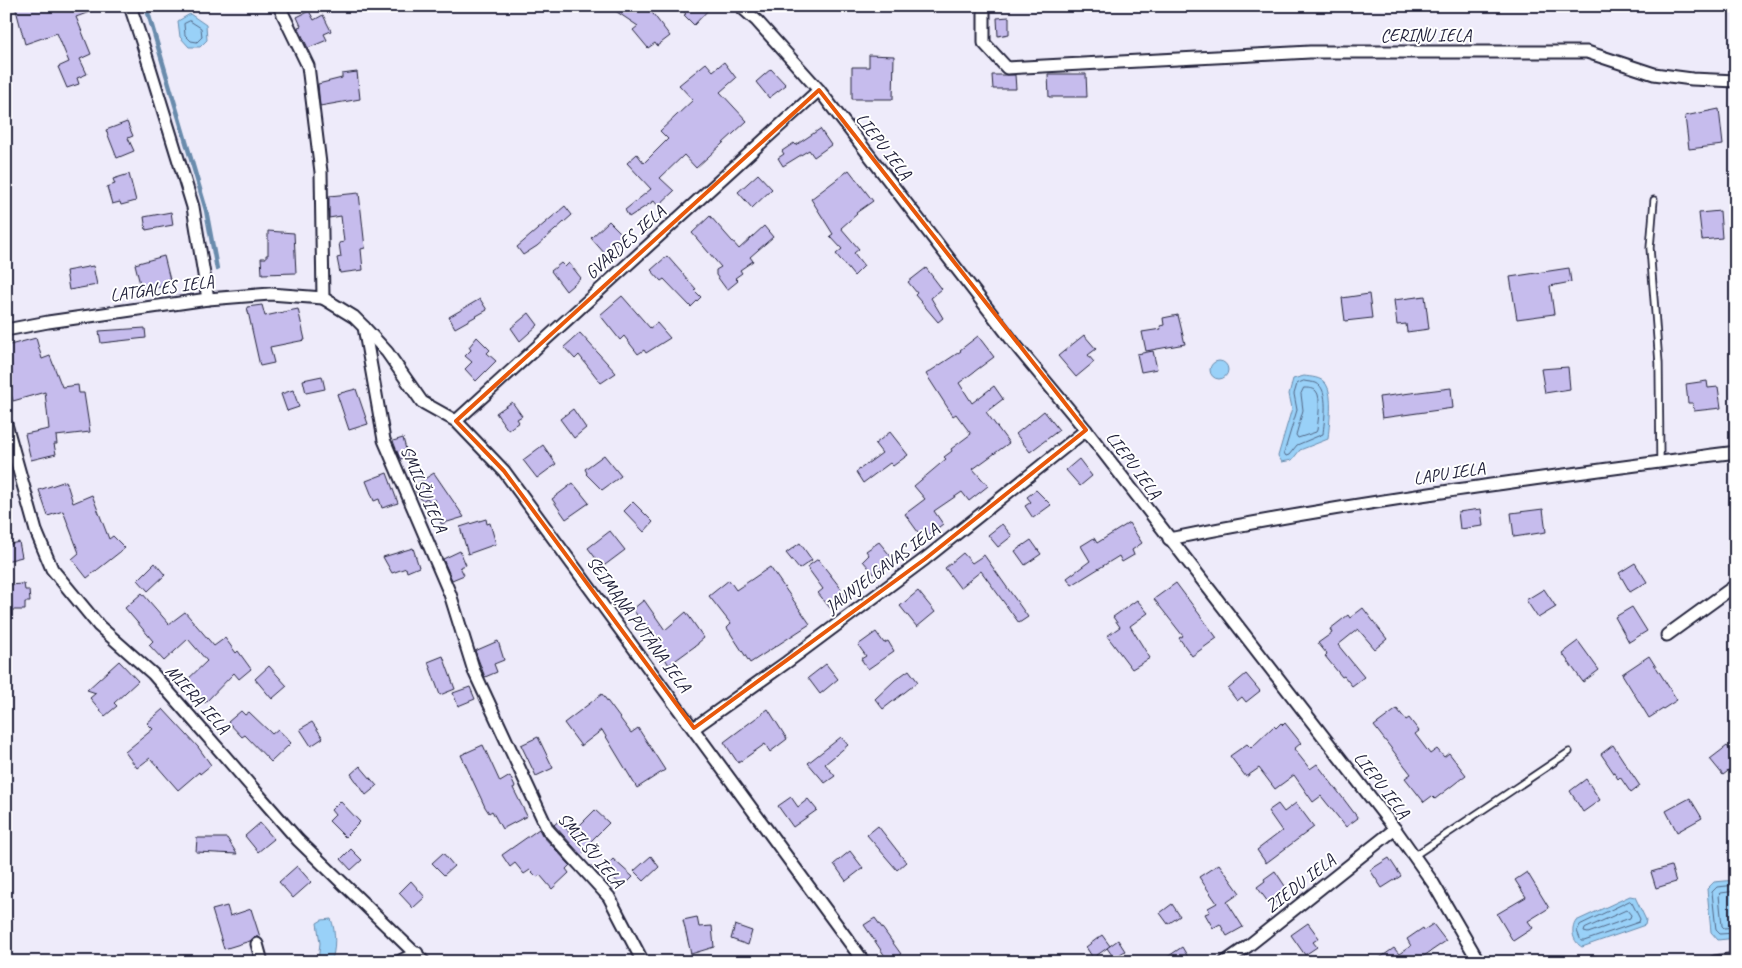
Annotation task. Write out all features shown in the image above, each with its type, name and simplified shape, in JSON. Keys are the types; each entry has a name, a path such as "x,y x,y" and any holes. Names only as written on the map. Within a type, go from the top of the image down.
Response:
{"street":[{"path":"130,6 144,45 193,207 208,299"},
{"path":"279,6 308,66 321,172 323,298 354,317 364,327"},
{"name":"LIEPU IELA","path":"740,6 756,20 819,90 1018,348 1086,430 1168,539 1395,829 1433,883 1479,962"},
{"name":"CERIŅU IELA","path":"984,6 984,43 1007,68 1310,52 1587,52 1654,74 1692,79 1736,81"},
{"name":"GVARDES IELA","path":"456,421 819,90"},
{"name":"LATGALES IELA","path":"6,330 48,322 208,299 270,294 323,298"},
{"name":"SEIMAŅA PUTĀNA IELA","path":"364,327 387,352 422,402 456,421 504,471 864,962"},
{"name":"SMILŠU IELA","path":"364,327 384,440 450,594 474,671 548,830 609,897 643,962"},
{"name":"MIERA IELA","path":"6,424 36,531 52,569 99,626 153,674 298,840 420,957"},
{"name":"JAUNJELGAVAS IELA","path":"694,728 787,662 925,559 1086,430"},
{"name":"LAPU IELA","path":"1168,539 1355,505 1492,484 1736,452"},
{"path":"1667,635 1736,585"},
{"name":"ZIEDU IELA","path":"1225,962 1248,946 1395,829"},
{"path":"257,944 262,962"},
{"path":"398,962 420,957"},
{"path":"1715,962 1736,959"}],"lane":[{"path":"1654,200 1650,248 1659,363 1660,462"},
{"path":"1414,856 1569,752"}],"highlighted area":[{"path":"819,90 1086,430 925,559 694,728 504,471 456,421"}],"water":[{"path":"190,14 206,25 207,40 200,47 189,47 180,37 178,21"},
{"path":"1219,361 1225,364 1228,370 1225,376 1219,379 1213,376 1210,370 1213,364"},
{"path":"1304,376 1321,380 1328,389 1330,411 1328,439 1300,450 1292,460 1282,462 1278,456 1292,408 1289,394 1293,379"},
{"path":"1736,880 1736,938 1718,940 1711,932 1707,889 1714,882"},
{"path":"1630,896 1635,897 1646,920 1645,925 1582,947 1576,942 1573,928 1576,921"},
{"path":"331,919 335,935 333,957 331,962 318,962 320,943 317,923 322,920"}],"building":[{"path":"15,6 99,6 100,8 76,17 91,54 80,59 87,74 77,78 79,84 67,88 58,67 69,62 57,33 25,44"},
{"path":"608,6 647,6 670,36 657,46 655,43 648,48 633,30 638,26"},
{"path":"678,6 712,6 694,25"},
{"path":"309,11 314,20 323,15 331,31 324,34 327,40 308,48 298,27 301,26 297,17"},
{"path":"1009,17 1009,34 998,36 997,18"},
{"path":"869,55 894,56 893,99 852,99 852,67 869,67"},
{"path":"724,62 736,78 720,92 747,121 696,168 684,155 660,178 674,191 658,206 654,201 629,217 625,210 651,189 627,163 637,154 644,163 668,139 660,131 693,100 679,85 706,63 713,71"},
{"path":"771,69 786,85 769,98 756,82"},
{"path":"357,72 360,99 320,106 318,84 342,78 342,74"},
{"path":"1048,74 1086,74 1087,97 1049,97"},
{"path":"992,75 1015,75 1016,89 993,89"},
{"path":"1719,109 1723,145 1689,149 1685,116"},
{"path":"127,122 133,136 128,138 134,151 117,158 106,130"},
{"path":"820,129 831,145 814,157 809,150 783,166 778,158 784,154 782,151 794,143 796,145"},
{"path":"849,170 873,201 856,213 841,228 859,249 854,253 864,266 854,276 836,254 842,249 830,236 833,234 811,199"},
{"path":"129,174 136,201 121,205 120,202 112,204 107,187 115,184 113,179"},
{"path":"758,174 772,189 752,208 738,192"},
{"path":"359,193 365,248 361,249 363,270 340,273 337,258 341,257 339,243 344,242 341,216 329,218 329,196"},
{"path":"565,206 572,215 537,246 523,255 517,247"},
{"path":"1720,211 1722,238 1702,240 1699,213"},
{"path":"171,212 173,225 146,230 144,217"},
{"path":"710,216 739,249 764,226 773,237 750,257 753,261 740,270 742,273 735,278 738,281 727,290 716,275 716,270 721,267 692,233"},
{"path":"609,221 625,237 606,255 591,238"},
{"path":"268,231 294,233 296,273 262,274 261,258 266,258 266,255 268,255"},
{"path":"164,256 171,284 148,290 147,287 141,288 135,264"},
{"path":"667,256 701,297 691,307 664,279 661,281 651,270"},
{"path":"561,263 565,267 569,263 581,278 566,291 551,271"},
{"path":"93,266 97,285 69,290 66,271"},
{"path":"926,268 942,289 931,298 943,318 938,322 915,295 917,293 908,282"},
{"path":"1569,268 1571,282 1550,286 1554,314 1517,319 1510,277"},
{"path":"1369,294 1372,318 1345,321 1342,298"},
{"path":"622,296 650,328 657,323 670,338 646,353 644,350 638,354 624,336 620,340 600,315"},
{"path":"1425,296 1429,329 1407,332 1406,324 1397,325 1394,300"},
{"path":"480,299 487,310 455,328 449,317"},
{"path":"262,305 265,316 298,309 305,340 270,347 274,363 260,366 247,307"},
{"path":"529,313 538,325 520,341 511,328"},
{"path":"1178,315 1185,344 1146,351 1142,332 1161,329 1160,326 1164,325 1163,318"},
{"path":"145,328 146,338 101,343 99,331"},
{"path":"580,333 616,373 601,383 579,355 575,359 564,347"},
{"path":"1084,335 1096,349 1088,355 1094,362 1076,377 1058,356"},
{"path":"978,336 994,357 959,383 972,403 994,386 1003,399 986,412 1009,443 973,469 988,486 969,501 962,492 934,511 943,524 923,539 905,514 925,499 914,486 946,459 944,457 952,451 951,449 971,434 956,414 953,416 926,374 961,351"},
{"path":"477,337 490,350 487,353 496,361 476,381 465,369 472,362 465,356 471,350 469,347"},
{"path":"36,338 42,359 50,356 62,387 78,385 79,393 84,393 90,432 56,436 57,444 54,444 56,454 31,460 25,434 49,429 45,392 13,401 6,377 6,346"},
{"path":"1153,351 1157,369 1141,372 1137,354"},
{"path":"1568,367 1570,389 1545,393 1541,369"},
{"path":"322,376 325,389 306,393 303,380"},
{"path":"1707,381 1708,388 1718,387 1721,408 1694,411 1693,403 1688,403 1686,384"},
{"path":"1451,388 1453,408 1382,418 1379,397"},
{"path":"356,389 368,424 349,430 337,394"},
{"path":"293,390 299,407 287,411 281,394"},
{"path":"512,402 522,416 517,419 519,422 508,430 496,413"},
{"path":"573,409 586,428 574,438 560,419"},
{"path":"1044,411 1059,430 1030,452 1016,434"},
{"path":"890,432 908,455 893,466 890,463 863,483 856,472 882,453 875,444"},
{"path":"403,438 408,457 400,459 393,441"},
{"path":"543,445 556,464 537,478 523,460"},
{"path":"604,455 621,476 602,490 586,474 585,469"},
{"path":"1079,459 1092,476 1080,486 1066,470"},
{"path":"387,473 398,503 382,508 379,499 374,501 366,481"},
{"path":"434,473 464,517 441,524 435,499 430,502 427,498 422,501 415,490 421,487 418,483"},
{"path":"66,481 73,503 92,495 109,539 113,536 125,548 87,578 72,559 79,553 63,511 48,516 39,490"},
{"path":"573,483 589,503 566,519 552,499"},
{"path":"1036,490 1051,505 1033,518 1025,506 1031,502 1027,497"},
{"path":"633,502 653,522 644,532 624,511"},
{"path":"1481,509 1483,526 1460,529 1458,512"},
{"path":"1543,509 1546,532 1514,537 1511,513"},
{"path":"486,519 487,524 490,523 496,544 468,554 460,527"},
{"path":"1129,523 1142,543 1132,550 1134,555 1122,562 1119,556 1072,585 1067,578 1090,561 1081,546 1094,538 1097,543"},
{"path":"1002,524 1012,536 998,547 988,535"},
{"path":"610,531 625,550 605,565 603,563 600,564 588,548"},
{"path":"1031,540 1041,554 1025,565 1015,551"},
{"path":"19,542 22,557 6,561 6,545"},
{"path":"879,542 893,559 874,574 863,561 869,555 866,551"},
{"path":"800,543 812,560 799,569 786,553"},
{"path":"413,548 419,567 407,572 406,568 392,573 383,557"},
{"path":"460,551 466,565 460,567 464,575 452,580 443,559"},
{"path":"963,553 972,563 984,555 1028,617 1019,623 981,571 960,588 945,568"},
{"path":"818,559 846,595 830,608 818,593 823,589 807,567"},
{"path":"155,563 165,575 148,591 138,580"},
{"path":"1635,563 1647,582 1630,592 1619,573"},
{"path":"770,567 810,624 750,663 727,628 731,624 709,596 729,580 736,590"},
{"path":"1176,583 1217,638 1192,656 1179,638 1183,636 1154,599"},
{"path":"24,584 25,590 29,590 30,602 25,602 25,610 6,610 6,585"},
{"path":"1544,589 1556,607 1538,618 1526,600"},
{"path":"918,591 935,612 917,627 900,606"},
{"path":"142,593 169,624 185,612 214,646 225,638 236,653 238,651 251,669 239,679 234,673 205,703 185,682 207,661 188,639 164,661 149,645 153,641 125,608"},
{"path":"644,600 665,630 686,612 704,638 669,665 633,609"},
{"path":"1137,600 1148,613 1130,626 1150,658 1132,669 1107,636 1120,627 1113,617"},
{"path":"1632,607 1647,631 1629,642 1615,617"},
{"path":"1363,608 1387,639 1375,649 1358,629 1338,645 1364,677 1352,686 1325,656 1327,654 1318,643 1332,633 1330,629 1348,615 1350,618"},
{"path":"876,632 884,643 888,641 894,651 868,669 861,659 866,656 858,645"},
{"path":"498,641 504,660 494,664 497,672 485,677 475,651"},
{"path":"1578,641 1599,670 1583,682 1562,653"},
{"path":"443,656 455,689 440,695 428,662"},
{"path":"1649,656 1677,700 1649,718 1622,674"},
{"path":"119,661 138,681 114,703 117,706 105,716 90,698 96,693 87,690"},
{"path":"826,664 838,679 820,694 808,678"},
{"path":"269,666 287,686 272,699 255,679"},
{"path":"909,670 918,682 883,709 875,699"},
{"path":"1246,674 1260,691 1246,702 1242,697 1237,701 1228,689"},
{"path":"470,687 475,699 458,706 453,693"},
{"path":"602,694 631,733 638,728 665,770 637,788 602,730 581,746 564,723"},
{"path":"163,709 198,747 211,765 200,774 199,772 178,790 150,758 137,768 125,752 153,729 147,723"},
{"path":"768,709 787,739 770,752 765,744 738,763 724,742"},
{"path":"1397,709 1406,720 1409,718 1419,731 1415,734 1430,754 1437,749 1444,757 1449,753 1466,775 1435,799 1432,796 1424,802 1405,778 1411,774 1374,726"},
{"path":"241,711 245,715 249,712 272,734 278,729 291,743 271,762 245,735 242,737 228,722"},
{"path":"312,722 323,738 311,746 300,729"},
{"path":"1281,723 1283,725 1285,723 1301,743 1294,749 1310,769 1317,764 1358,818 1346,827 1321,796 1313,802 1294,775 1275,789 1259,768 1246,777 1230,756 1247,744 1251,748 1274,726 1276,728"},
{"path":"538,737 553,768 536,776 521,745"},
{"path":"841,737 848,745 825,764 835,776 825,783 808,763"},
{"path":"483,745 500,782 510,776 515,787 513,788 527,816 502,829 492,811 489,813 485,807 461,755"},
{"path":"1613,745 1640,786 1631,793 1620,777 1618,779 1601,754"},
{"path":"1727,746 1736,757 1736,765 1723,775 1710,759"},
{"path":"360,766 377,786 366,795 351,774"},
{"path":"1586,779 1600,800 1583,812 1570,791"},
{"path":"791,797 798,807 808,799 817,810 793,827 778,806"},
{"path":"1690,798 1702,818 1677,832 1666,811"},
{"path":"340,801 360,822 345,837 329,821 335,815 331,810"},
{"path":"1296,803 1314,827 1266,863 1257,850 1282,831 1268,811 1278,804 1284,812"},
{"path":"595,810 609,823 588,844 590,846 581,855 554,825 562,818 570,835"},
{"path":"260,823 274,839 258,852 245,836"},
{"path":"878,826 906,862 897,870 867,835"},
{"path":"539,829 542,835 570,865 566,869 569,873 552,889 540,875 537,877 530,870 524,874 515,863 510,867 502,855"},
{"path":"197,838 227,838 237,854 196,852"},
{"path":"351,849 362,860 351,870 341,859"},
{"path":"850,851 863,868 846,881 834,864"},
{"path":"443,853 454,866 444,875 432,863"},
{"path":"651,856 659,867 644,881 634,871"},
{"path":"1389,858 1401,876 1382,888 1370,870"},
{"path":"613,859 633,877 623,887 608,873 609,871 605,867"},
{"path":"1219,864 1240,893 1227,902 1243,927 1227,936 1220,924 1213,928 1205,914 1210,912 1208,908 1217,903 1199,877"},
{"path":"297,866 311,882 293,898 279,882"},
{"path":"1671,866 1676,882 1656,888 1651,872"},
{"path":"1275,871 1289,892 1271,906 1257,887"},
{"path":"1527,872 1549,908 1528,921 1533,928 1513,941 1497,914 1526,897 1515,880"},
{"path":"411,881 425,897 413,908 399,893"},
{"path":"1172,904 1180,916 1168,924 1160,913"},
{"path":"227,906 230,916 251,909 260,937 255,937 250,941 224,949 212,910"},
{"path":"697,917 699,927 712,926 714,947 691,954 683,920"},
{"path":"875,918 901,954 889,962 864,925"},
{"path":"1308,923 1319,938 1313,942 1317,947 1305,955 1291,935"},
{"path":"1433,924 1446,941 1415,962 1374,962 1394,948 1399,954 1411,946 1407,939 1423,928 1424,930"},
{"path":"735,925 752,931 748,945 731,939"},
{"path":"1102,935 1110,946 1093,958 1086,947"},
{"path":"1118,940 1125,951 1114,958 1107,948"},
{"path":"1182,947 1191,962 1160,962"}],"waterway":[{"path":"146,6 206,210 217,269"}]}
